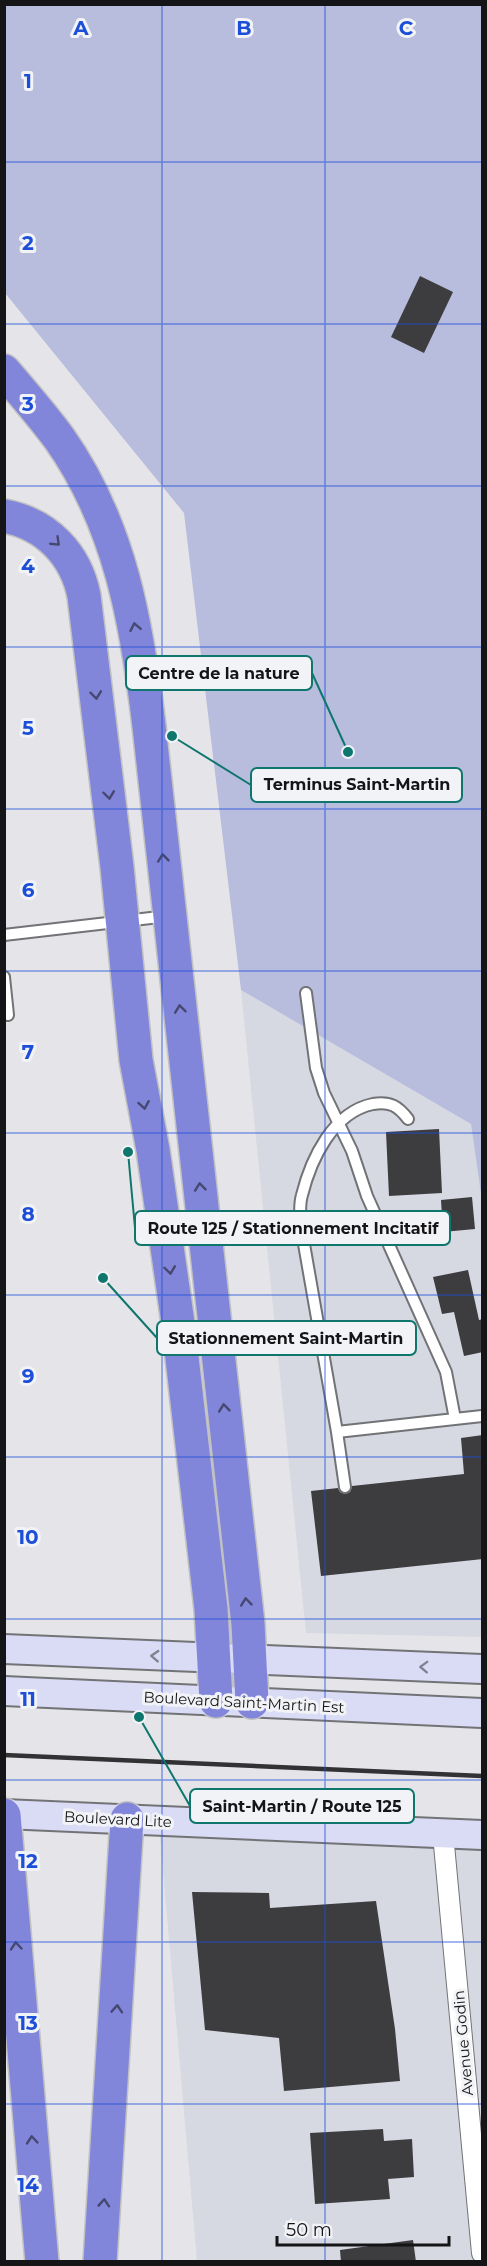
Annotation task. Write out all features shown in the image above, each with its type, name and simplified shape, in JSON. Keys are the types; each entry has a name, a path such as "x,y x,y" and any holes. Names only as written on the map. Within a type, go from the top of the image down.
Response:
{"highway":[{"path":"4,371 74,461 99,509 119,560 132,608 142,668 170,916 251,1660 252,1702"},
{"path":"4,516 29,524 56,541 74,566 82,585 123,921 136,1060 153,1150 178,1323 211,1609 216,1701"},
{"path":"4,1815 42,2262"},
{"path":"100,2262 128,1819"}],"main road":[{"path":"4,1649 483,1669"},
{"name":"Boulevard Saint-Martin Est","path":"4,1692 483,1713"},
{"name":"Boulevard Lite","path":"4,1815 483,1836"}],"street":[{"name":"Avenue Godin","path":"443,1834 483,2253"}],"lane":[{"path":"4,935 170,916"},
{"path":"4,977 8,1015"},
{"path":"306,993 316,1068 324,1093 352,1151 367,1196 446,1372 455,1419"},
{"path":"345,1487 300,1213 301,1197 318,1153 339,1122 358,1108 376,1103 392,1104 398,1107 408,1119"},
{"path":"337,1432 483,1416"}],"shaded area":[{"path":"4,5 482,5 482,1201 471,1124 241,990 184,513 5,293"},
{"path":"241,990 471,1124 482,1201 482,1637 306,1633"},
{"path":"482,1835 482,2261 197,2261 160,1836"}],"building":[{"path":"420,276 453,292 424,353 391,337"},
{"path":"439,1129 442,1193 389,1196 386,1132"},
{"path":"472,1197 475,1229 443,1232 441,1200"},
{"path":"468,1270 479,1320 483,1319 483,1352 464,1356 454,1312 442,1314 433,1277"},
{"path":"483,1435 483,1559 321,1576 311,1491 338,1488 345,1494 350,1492 352,1486 464,1474 461,1438"},
{"path":"192,1892 269,1893 270,1908 376,1901 395,2029 400,2081 284,2091 279,2038 205,2030"},
{"path":"383,2129 384,2141 412,2139 414,2177 388,2179 390,2199 315,2204 310,2133"},
{"path":"413,2240 416,2262 341,2262 340,2250"}],"railway":[{"path":"4,1755 482,1776"}],"place":[{"name":"Terminus Saint-Martin","path":"172,736"},
{"name":"Centre de la nature","path":"348,752"},
{"name":"Route 125 / Stationnement Incitatif","path":"128,1152"},
{"name":"Stationnement Saint-Martin","path":"103,1278"},
{"name":"Saint-Martin / Route 125","path":"139,1717"}]}
